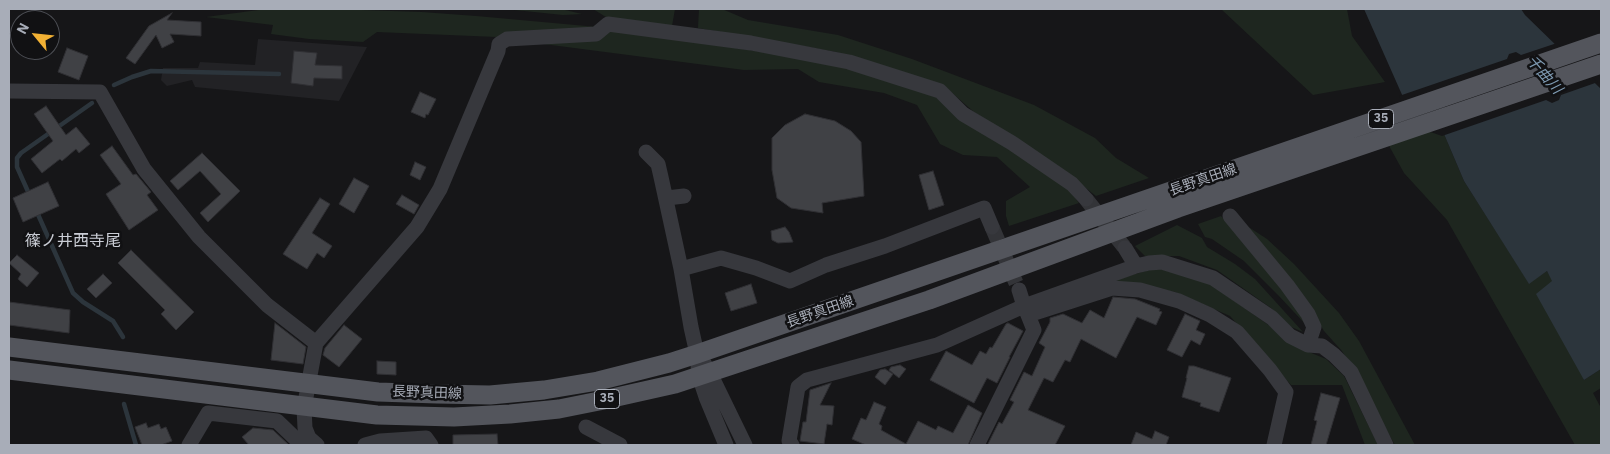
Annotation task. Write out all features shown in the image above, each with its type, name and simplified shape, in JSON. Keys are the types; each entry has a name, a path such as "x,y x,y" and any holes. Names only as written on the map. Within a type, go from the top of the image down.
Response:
{"main road":[{"name":"長野真田線","path":"9,347 378,392 490,395 544,390 598,381 697,354 1601,42"},
{"name":"長野真田線","path":"9,370 210,404 279,413 304,408 419,417 510,414 559,409 599,402 705,375 929,300 1178,208 1601,64"}],"street":[{"path":"310,444 305,428 304,408 316,343 417,227 440,189 498,51 499,44 507,39 596,34 608,24 751,43 849,62 940,92 963,114 1012,143 1072,184 1086,198"},
{"path":"9,91 100,92 144,169 199,237 267,305 316,343"},
{"path":"646,152 658,164 667,198 697,354 705,375 745,445"},
{"path":"667,198 684,196"},
{"path":"681,269 721,258 756,268 790,281 826,265 885,246 984,208 992,226"},
{"path":"1230,216 1287,285 1308,314 1314,327 1308,345"},
{"path":"1125,248 1136,266"},
{"path":"792,445 789,441 798,387 807,380 937,345 1136,266 1162,262 1213,278 1272,318 1290,336 1308,345 1322,346 1334,355 1351,372 1386,445"},
{"path":"1026,310 1112,288 1140,290 1179,301 1210,315 1237,332 1270,370 1286,392 1274,445"},
{"path":"977,445 1034,330 1019,290"},
{"path":"705,375 706,397 726,445"},
{"path":"189,445 210,404"},
{"path":"279,413 310,444"},
{"path":"586,427 620,445"},
{"path":"365,445 380,441 426,438 431,445"}],"shaded area":[{"path":"266,9 422,12 597,27 497,37 377,32 363,42 309,39 271,34 273,25 206,17"},
{"path":"505,9 561,9 582,14 563,15"},
{"path":"593,9 675,9 672,26 614,22"},
{"path":"699,9 722,9 748,20 838,35 912,59 1034,105 1095,138 1116,158 1149,178 1096,196 1060,168 974,112 943,85 836,52 698,28"},
{"path":"1221,9 1347,9 1352,36 1385,82 1313,95"},
{"path":"611,29 835,63 937,96 1067,187 1079,203 1009,226 1006,216 1006,201 1030,187 997,157 963,155 940,144 917,105 884,93 819,82 798,69 744,70 528,42"},
{"path":"258,39 367,47 339,101 195,87 192,80 167,86 161,80 163,68 198,68 200,62 255,65"},
{"path":"1415,124 1444,134 1464,181 1529,283 1547,271 1553,281 1584,380 1601,369 1601,388 1593,393 1601,408 1601,445 1575,445 1447,220 1404,173 1382,133"},
{"path":"1221,216 1273,272 1308,327 1244,261 1212,239 1205,237 1198,224"},
{"path":"1241,222 1267,239 1294,264 1339,313 1359,341 1415,445 1395,445 1342,351 1324,331 1294,283"},
{"path":"1177,225 1202,238 1207,247 1255,279 1303,332 1289,326 1271,308 1217,270 1179,256 1145,256 1135,246"},
{"path":"1157,268 1209,283 1304,350 1326,359 1344,376 1378,445 1365,445 1342,385 1291,385 1230,316 1175,292 1109,281"}],"water":[{"name":"千曲川","path":"1364,9 1521,9 1601,89 1601,369 1584,380 1536,294 1552,281 1547,271 1529,284 1464,181 1444,134 1415,124"}],"pier":[{"path":"1557,43 1598,82 1561,95 1559,100 1552,103 1546,100 1442,136 1413,126 1399,96 1507,59 1509,54 1516,52 1521,55"}],"building":[{"path":"172,13 167,20 201,22 201,36 170,34 174,42 162,48 156,35 135,64 126,58 149,26"},
{"path":"67,48 88,56 79,80 58,72"},
{"path":"294,51 317,53 315,65 342,66 342,79 314,78 313,86 291,83"},
{"path":"420,92 436,99 425,118 411,112"},
{"path":"46,106 66,135 76,127 90,144 79,153 76,149 62,161 60,159 42,173 31,159 53,141 34,114"},
{"path":"805,114 835,121 851,131 861,142 864,196 822,203 823,213 791,208 777,198 772,170 772,138 785,125"},
{"path":"112,146 133,175 136,174 151,192 147,195 158,210 129,230 106,194 121,184 100,155"},
{"path":"202,153 240,191 208,222 200,213 221,194 200,171 178,190 170,181"},
{"path":"415,162 426,167 420,180 410,175"},
{"path":"933,171 944,205 929,210 919,175"},
{"path":"354,178 369,186 354,213 339,204"},
{"path":"48,182 59,206 23,222 13,198"},
{"path":"402,195 419,205 414,214 396,204"},
{"path":"320,198 330,204 312,233 332,246 324,258 317,253 307,269 283,254"},
{"path":"785,227 793,242 778,243 772,240 771,231"},
{"path":"131,250 194,312 176,330 161,314 165,310 118,263"},
{"path":"17,255 39,273 27,287 18,279 21,274 9,263"},
{"path":"103,274 112,283 96,298 87,289"},
{"path":"751,284 757,303 731,311 725,293"},
{"path":"1113,297 1135,299 1160,309 1159,311 1162,312 1156,325 1137,317 1116,358 1081,339 1070,362 1065,360 1053,382 1044,378 1028,410 1065,426 1055,445 988,444 999,422 1002,424 1014,402 1010,400 1024,372 1032,376 1045,347 1039,343 1050,322 1050,318 1063,314 1082,323 1090,310 1104,318"},
{"path":"9,302 70,310 69,333 9,325"},
{"path":"1185,314 1200,321 1196,330 1205,334 1200,345 1191,340 1182,357 1167,350"},
{"path":"275,323 306,347 303,364 271,360"},
{"path":"1008,323 1023,331 997,383 987,378 974,403 930,380 946,351 972,365 980,351 986,354 990,347 992,348"},
{"path":"344,325 362,339 339,367 323,355 325,348"},
{"path":"377,361 396,362 396,375 377,374"},
{"path":"900,365 906,369 899,378 889,370 891,367"},
{"path":"1189,366 1231,378 1219,412 1200,406 1201,403 1182,397"},
{"path":"885,369 893,374 885,385 875,377 880,370"},
{"path":"831,383 820,405 834,406 832,425 827,424 824,444 800,441 803,422 806,422 810,390"},
{"path":"1321,393 1340,398 1326,445 1311,445 1317,421 1314,420"},
{"path":"874,402 886,407 879,424 882,426 881,430 906,444 918,421 936,430 938,426 953,433 968,405 982,413 968,445 866,445 852,439 861,418 866,420"},
{"path":"146,423 148,428 159,424 161,429 166,427 172,441 161,445 142,445 135,427"},
{"path":"253,428 273,430 289,445 249,445 242,437"},
{"path":"1155,431 1169,437 1166,445 1131,445 1136,432 1152,439"},
{"path":"497,434 498,445 453,445 453,435"}],"waterway":[{"path":"114,85 151,71 279,74"},
{"path":"30,196 17,167 17,158 21,153 92,103"},
{"path":"36,210 73,293 83,302 113,321 123,337"},
{"path":"124,404 136,445"}],"tunnel":[{"path":"1086,199 1125,248"},
{"path":"992,227 1019,290"}],"district":[{"name":"篠ノ井西寺尾","path":"73,241"}]}
